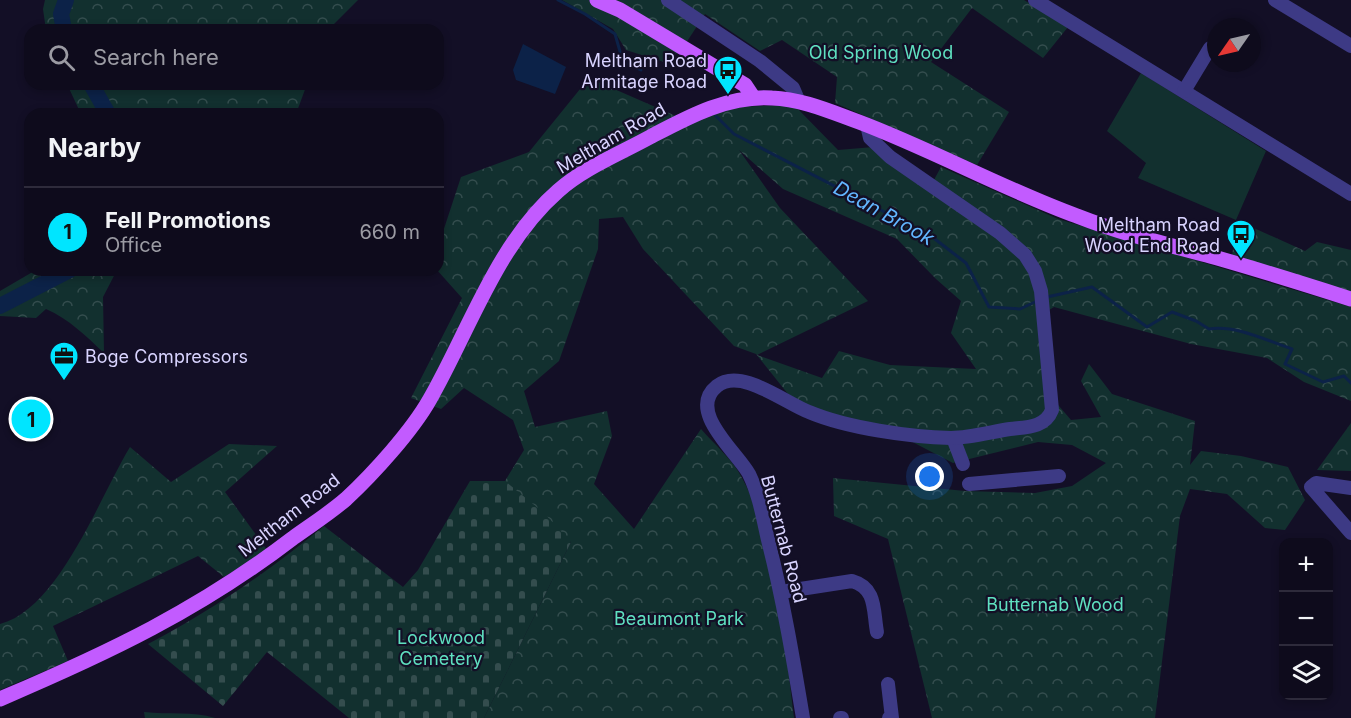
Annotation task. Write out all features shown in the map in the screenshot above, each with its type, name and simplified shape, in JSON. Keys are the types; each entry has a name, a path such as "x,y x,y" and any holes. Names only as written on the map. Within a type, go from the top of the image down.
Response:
{"main road":[{"path":"597,0 620,10 745,85 753,97"},
{"name":"Meltham Road","path":"0,699 92,659 177,617 245,575 346,498 411,428 423,410 488,285 527,224 558,190 596,166 682,120 716,105 753,97 799,102 867,125 1074,216 1150,241 1210,256 1351,298"}],"street":[{"path":"668,0 760,62 793,88 799,102"},
{"path":"1035,0 1351,194"},
{"path":"1275,0 1351,46"},
{"path":"1184,91 1207,51"},
{"name":"Butternab Road","path":"803,718 781,592 761,509 749,474 708,416 708,400 715,388 729,381 745,381 810,413 884,431 953,438 1036,425 1049,417 1053,402 1041,291 1035,271 1026,255 1000,233 890,157 870,138 867,125"},
{"path":"953,438 963,464"},
{"path":"969,484 1059,476"},
{"path":"1351,488 1312,480 1311,487 1351,533"},
{"path":"781,592 852,581 861,584 870,591 877,632"},
{"path":"888,684 892,718 889,718"}],"green space":[{"path":"45,0 358,0 334,24 45,24 43,9"},
{"name":"Old Spring Wood","path":"562,0 1024,0 1068,27 1043,58 972,8 931,62 1009,112 977,165 835,103 837,77 782,40 760,51 705,14 684,46 667,63 626,50 613,29"},
{"path":"1141,73 1266,151 1236,220 1138,178 1146,163 1107,131"},
{"path":"589,78 692,123 727,107 794,105 838,150 874,147 929,189 941,167 1058,219 1351,307 1351,401 1304,382 1267,358 1191,344 1054,307 1041,315 1047,392 1071,420 1101,417 1081,381 1089,364 1112,394 1195,421 1190,465 1201,451 1241,456 1288,467 1305,500 1285,530 1265,528 1227,494 1190,489 1180,516 1155,718 932,718 888,539 834,516 833,478 965,491 1035,493 1072,486 1106,463 1072,445 1038,442 953,463 897,434 852,431 788,394 756,354 734,346 643,249 623,217 599,219 598,249 559,361 524,391 535,427 607,411 612,436 594,484 634,529 701,429 728,459 738,471 754,504 772,563 783,627 794,718 484,718 571,542 470,481 505,481 524,450 513,420 464,388 441,409 411,398 462,298 442,276 444,229 461,177 529,152","holes":["739,150 783,189 897,239 961,301 951,333 976,369 890,365 839,351 822,378 757,355 868,301 780,208"]},
{"path":"70,90 305,90 298,108 78,108"},
{"path":"1236,220 1305,251 1317,242 1351,250 1351,293 1232,257"},
{"path":"26,276 114,276 103,297 104,353 70,323 46,309 36,318 0,316 0,291"},
{"path":"1351,423 1351,471 1317,470"},
{"path":"229,444 277,446 225,492 267,550 224,577 198,556 53,626 68,661 0,690 0,624 21,614 41,597 59,574 76,548 130,447 171,482"},
{"name":"Lockwood Cemetery","path":"470,481 505,481 544,513 571,542 484,718 349,718 267,652 223,706 148,644 239,589 324,526 403,587 418,570"},
{"path":"144,712 198,715 215,718 145,718"}],"water":[{"path":"523,44 566,67 555,94 516,80 513,70"}],"waterway":[{"path":"63,24 61,14 66,0"},
{"name":"Dean Brook","path":"558,0 585,14 615,34 623,62 641,70"},
{"path":"94,90 105,108"},
{"name":"Dean Brook","path":"716,116 734,134 931,236 966,263 989,307 1020,309 1037,301"},
{"path":"0,306 58,276"},
{"name":"Dean Brook","path":"1047,297 1092,287 1147,327 1172,312 1196,321 1209,329 1240,331 1292,349 1285,364 1323,382 1344,376 1351,383"}],"place":[{"name":"Meltham Road Armitage Road","path":"728,96"},
{"name":"Meltham Road Wood End Road","path":"1241,260"},
{"name":"Boge Compressors","path":"64,382"},
{"name":"Fell Promotions","path":"31,419"}],"park label":[{"name":"Butternab Wood","path":"1055,604"},
{"name":"Beaumont Park","path":"679,618"}]}
